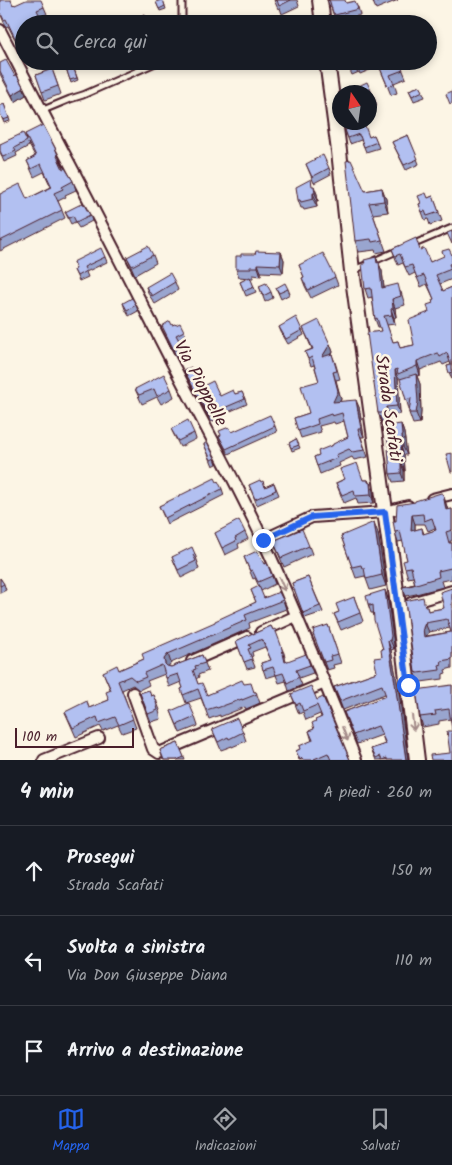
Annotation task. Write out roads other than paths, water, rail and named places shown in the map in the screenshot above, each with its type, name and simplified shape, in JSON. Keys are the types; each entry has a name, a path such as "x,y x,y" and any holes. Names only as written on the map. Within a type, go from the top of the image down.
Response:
{"street":[{"path":"320,0 321,15"},
{"name":"Via Pioppelle","path":"0,30 15,60"},
{"name":"Via Pioppelle","path":"20,70 224,461 263,540 356,760"},
{"name":"Strada Scafati","path":"328,70 352,271 385,512 398,605 414,688 417,760"},
{"path":"263,540 312,517 385,512 452,494"},
{"path":"398,605 452,591"},
{"path":"183,665 296,616"},
{"path":"132,693 153,749 159,753 325,683"},
{"path":"44,760 99,738"}],"lane":[{"path":"182,15 183,0"},
{"path":"41,111 140,70"},
{"path":"352,271 452,228"}]}
